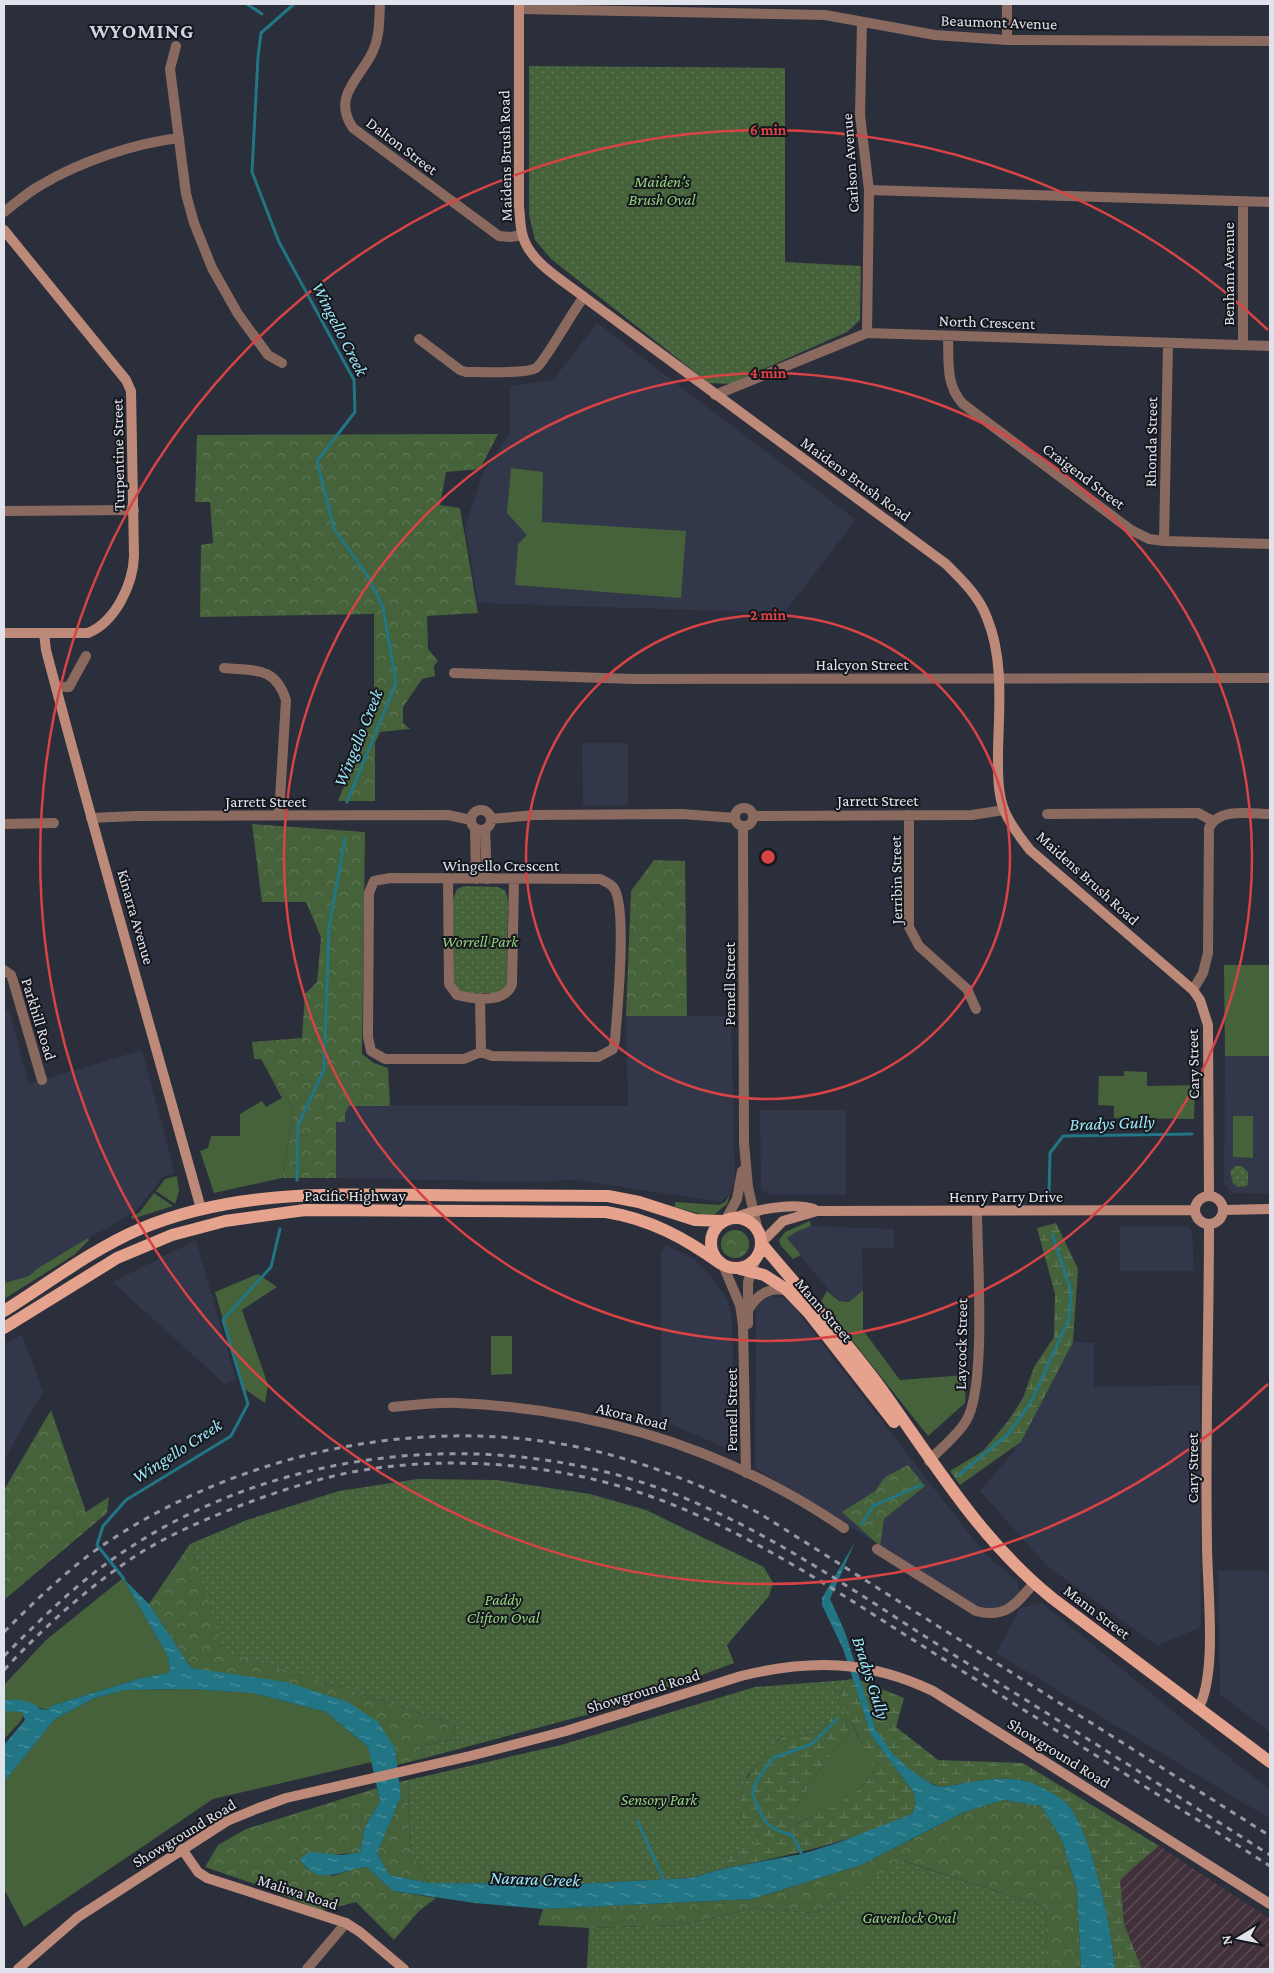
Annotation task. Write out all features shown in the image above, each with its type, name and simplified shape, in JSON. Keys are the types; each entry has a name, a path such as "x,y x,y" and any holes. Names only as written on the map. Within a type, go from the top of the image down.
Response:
{"main road":[{"name":"Pacific Highway","path":"4,1311 118,1240 140,1229 201,1209 243,1200 328,1193 608,1196 639,1202 695,1220 727,1220"},
{"path":"201,1209 204,1213 210,1215 272,1206 305,1210"},
{"name":"Pacific Highway","path":"4,1328 105,1265 155,1242 224,1221 305,1210 606,1212 632,1216 668,1231 722,1264"},
{"path":"727,1220 749,1222 760,1239 749,1266 722,1264 713,1254 711,1242 714,1230 727,1220"},
{"name":"Mann Street","path":"760,1239 867,1370 929,1461 991,1540 1034,1584 1270,1762"},
{"name":"Mann Street","path":"749,1266 790,1292 906,1437 929,1461"}],"street":[{"name":"Dalton Street","path":"380,4 378,34 373,51 348,90 345,102 349,122 353,128 499,236 522,235"},
{"path":"1007,4 1007,40"},
{"name":"Maidens Brush Road","path":"519,6 519,206 522,235 534,257 715,395 946,564 972,591 987,617 994,639 999,680 998,766 1004,810 1014,830 1030,850 1193,990"},
{"name":"Beaumont Avenue","path":"519,6 826,15 935,35 1007,40 1270,42"},
{"name":"Carlson Avenue","path":"862,22 860,115 869,190 867,333"},
{"path":"176,46 170,69 186,194 194,223 212,268 238,314 268,355 282,363"},
{"path":"4,212 40,185 58,176 124,149 153,141 179,138"},
{"path":"869,190 1270,202"},
{"name":"Benham Avenue","path":"1243,202 1243,345"},
{"name":"Turpentine Street","path":"4,230 126,380 131,391 134,510 134,571 130,585 109,618 100,628 88,633 4,634"},
{"path":"419,339 460,370 466,372 529,370 541,363 573,310 584,297"},
{"name":"North Crescent","path":"715,395 867,333 1270,346"},
{"name":"Craigend Street","path":"948,336 950,381 954,395 963,404 1131,530 1149,539 1164,541 1270,544"},
{"name":"Rhonda Street","path":"1164,541 1168,344"},
{"path":"4,511 134,510"},
{"name":"Kinarra Avenue","path":"44,633 46,650 91,818 127,939 201,1209"},
{"path":"56,687 69,686 86,656"},
{"path":"224,668 259,671 270,675 281,685 286,700 279,815"},
{"name":"Halcyon Street","path":"454,673 633,679 999,680 1270,678"},
{"path":"744,808 750,811 752,816 750,823 743,826 735,818 736,812 744,808"},
{"path":"487,879 477,825 472,814 480,809 486,811 491,819"},
{"name":"Jarrett Street","path":"752,816 972,815 1004,810"},
{"path":"1047,814 1198,813 1214,820"},
{"path":"491,819 534,815 644,814 735,818"},
{"path":"1193,990 1207,964 1208,831 1214,820 1228,814 1270,814"},
{"name":"Jarrett Street","path":"91,818 448,815 477,825"},
{"name":"Jerribin Street","path":"909,815 910,927 919,946 967,989 976,1009"},
{"path":"477,825 490,824 491,819"},
{"path":"4,824 54,823"},
{"path":"476,879 477,825"},
{"name":"Pemell Street","path":"743,826 744,1143 748,1188 760,1239"},
{"name":"Wingello Crescent","path":"390,878 476,879 600,879 613,887 619,900 620,964 613,1049 598,1057 492,1056 481,1052 464,1059 384,1059 371,1051 368,1037 369,893 374,881 390,878"},
{"path":"448,880 449,984 457,995 480,998 504,996 510,992 512,984 514,880"},
{"name":"Parkhill Road","path":"4,970 10,975 14,984 42,1080"},
{"name":"Cary Street","path":"1193,990 1200,1000 1208,1025 1209,1196"},
{"path":"480,998 481,1052"},
{"name":"Pemell Street","path":"727,1220 739,1192 744,1143"},
{"path":"1209,1196 1217,1198 1223,1210 1221,1218 1209,1224 1200,1222 1194,1210 1197,1201 1209,1196"},
{"name":"Henry Parry Drive","path":"727,1220 753,1211 795,1206 817,1211 1194,1210"},
{"path":"1223,1210 1270,1209"},
{"name":"Henry Parry Drive","path":"760,1239 783,1221 817,1211"},
{"name":"Laycock Street","path":"929,1461 966,1422 974,1402 978,1367 976,1212"},
{"name":"Cary Street","path":"1198,1709 1206,1691 1209,1666 1206,1543 1209,1224"},
{"name":"Pemell Street","path":"722,1264 740,1305 745,1348"},
{"name":"Pemell Street","path":"746,1473 745,1348 749,1308 749,1266"},
{"path":"749,1308 756,1298 767,1291 777,1289 790,1292"},
{"name":"Akora Road","path":"393,1406 456,1403 527,1410 614,1424 687,1446 774,1487 844,1528"},
{"path":"877,1549 976,1611 985,1614 1008,1610 1034,1584"},
{"name":"Showground Road","path":"18,1969 78,1917 182,1849 227,1822 256,1809 286,1798 566,1731 766,1670 794,1666 840,1664 861,1667 894,1675 934,1692 1270,1904"},
{"name":"Maliwa Road","path":"182,1849 198,1872 207,1878 346,1923 360,1932 404,1969"},
{"path":"306,1969 346,1923"}],"shaded area":[{"path":"597,323 856,520 784,613 478,603 465,527 483,472 510,434 510,386 553,380"},
{"path":"582,743 628,743 628,805 583,805"},
{"path":"9,1009 29,1084 142,1050 175,1173 163,1177 136,1211 38,1268 29,1276 4,1283 4,1010"},
{"path":"626,1016 731,1016 735,1181 729,1195 721,1202 575,1180 528,1182 336,1178 336,1122 344,1122 345,1113 349,1105 628,1106"},
{"path":"1225,1056 1270,1056 1270,1194 1235,1193 1228,1190 1224,1184"},
{"path":"760,1110 846,1110 846,1195 771,1195 761,1190"},
{"path":"810,1226 894,1229 894,1248 862,1248 863,1290 849,1302 839,1301 788,1242 788,1237"},
{"path":"1120,1226 1189,1227 1192,1231 1194,1271 1120,1271"},
{"path":"196,1240 236,1380 225,1384 112,1282"},
{"path":"666,1245 694,1259 712,1278 728,1300 732,1319 735,1452 661,1420 661,1253"},
{"path":"769,1297 781,1297 790,1302 984,1553 1017,1581 1019,1592 1010,1603 994,1609 976,1608 822,1508 755,1468 756,1308 761,1301"},
{"path":"22,1334 43,1392 4,1460 4,1344"},
{"path":"1073,1342 1094,1343 1094,1387 1200,1385 1201,1627 1157,1646 1047,1566 980,1491 1021,1442"},
{"path":"1218,1571 1270,1571 1270,1732 1220,1695"},
{"path":"1042,1603 1270,1789 1270,1819 996,1653 1020,1608"},
{"path":"1159,1846 1270,1919 1270,1969 1142,1969 1124,1924 1120,1879"}],"green space":[{"name":"Maiden's Brush Oval","path":"529,66 785,68 785,262 861,266 860,320 847,332 730,384 709,383 551,259 535,240 529,215"},
{"path":"498,434 480,469 446,472 440,505 460,508 478,613 427,616 428,649 438,661 434,666 435,676 422,679 403,707 403,723 410,729 380,732 375,743 375,801 338,801 374,710 374,614 200,617 201,545 213,543 210,502 195,502 197,435"},
{"path":"511,468 543,472 542,522 686,531 681,598 515,585 518,544 527,535 507,513"},
{"path":"252,824 365,832 362,1054 374,1063 388,1068 390,1106 349,1106 345,1113 345,1122 336,1122 336,1178 282,1178 294,1110 261,1059 254,1059 252,1042 302,1038 305,994 317,982 321,937 306,902 262,902"},
{"path":"654,860 685,861 687,1016 626,1016 631,891"},
{"name":"Worrell Park","path":"464,886 497,887 505,890 508,900 507,982 504,989 497,993 463,993 457,989 454,982 453,899 457,889"},
{"path":"1224,965 1270,965 1270,1056 1225,1056"},
{"path":"261,1059 294,1110 282,1178 214,1193 200,1151 208,1148 211,1136 240,1136 240,1114 262,1101 266,1107 282,1098"},
{"path":"1124,1071 1147,1072 1147,1086 1195,1085 1194,1119 1114,1118 1114,1106 1098,1105 1099,1076 1124,1076"},
{"path":"1233,1116 1253,1116 1253,1158 1233,1157"},
{"path":"1235,1166 1242,1166 1248,1172 1248,1184 1246,1186 1238,1187 1233,1183 1230,1172"},
{"path":"177,1176 179,1191 175,1204 156,1191 165,1179"},
{"path":"154,1193 173,1206 132,1219 131,1216 139,1213"},
{"path":"730,1194 727,1204 715,1214 700,1214 675,1207 675,1202 719,1205 725,1202"},
{"path":"810,1221 811,1226 787,1238 801,1255 793,1259 781,1246 779,1240 785,1232"},
{"path":"1056,1223 1078,1269 1073,1342 1021,1442 960,1485 950,1471 983,1451 1008,1421 1023,1398 1034,1367 1054,1337 1055,1294 1037,1228"},
{"path":"735,1230 745,1234 749,1244 745,1254 735,1258 725,1254 721,1244 725,1234"},
{"path":"88,1238 89,1240 74,1255 4,1299 4,1283 29,1276 38,1268"},
{"path":"258,1274 277,1287 242,1310 268,1385 265,1403 243,1388 215,1292"},
{"path":"863,1290 863,1330 900,1380 966,1375 965,1403 928,1436 821,1301 827,1291 839,1301 849,1302"},
{"path":"491,1336 512,1336 512,1374 491,1375"},
{"path":"51,1410 86,1512 109,1497 107,1513 4,1600 4,1490"},
{"path":"908,1465 925,1486 884,1519 880,1546 842,1512 875,1491 885,1477"},
{"name":"Paddy Clifton Oval","path":"418,1479 497,1480 590,1494 646,1510 764,1567 773,1583 769,1596 727,1645 734,1663 616,1707 425,1758 420,1747 453,1739 455,1724 224,1651 190,1544 247,1520 339,1491"},
{"path":"190,1544 225,1651 455,1724 453,1739 420,1747 425,1758 397,1765 395,1748 378,1723 191,1668 149,1604"},
{"path":"123,1578 168,1657 170,1670 168,1673 138,1679 54,1705 46,1710 30,1704 20,1722 4,1739 4,1685 46,1640"},
{"path":"853,1679 871,1735 914,1793 916,1803 912,1814 889,1824 821,1847 726,1868 728,1855 752,1830 740,1813 739,1803 745,1782 768,1751 783,1736 806,1736 823,1730 830,1718 844,1718 850,1731 831,1753 793,1811 795,1825 839,1803 868,1780 873,1771 870,1762 854,1726 838,1702 846,1680"},
{"name":"Sensory Park","path":"846,1680 838,1702 847,1713 844,1718 831,1718 823,1730 806,1736 782,1736 748,1775 740,1794 740,1813 752,1830 757,1843 728,1855 726,1868 691,1878 576,1884 430,1883 410,1851 408,1780 561,1745 755,1687"},
{"path":"860,1680 904,1698 896,1727 938,1760 1023,1763 1159,1846 1120,1879 1124,1924 1142,1969 1115,1969 1106,1908 1093,1859 1077,1819 1068,1805 1056,1795 1037,1785 1018,1780 996,1779 942,1787 922,1779 903,1765 881,1738 871,1717"},
{"path":"187,1689 253,1693 326,1712 368,1747 372,1762 213,1799 24,1927 4,1889 4,1782 55,1719 95,1698 125,1690"},
{"path":"847,1713 873,1771 868,1780 850,1796 827,1810 794,1825 793,1811 831,1753 850,1731 844,1718"},
{"path":"408,1780 410,1851 430,1883 388,1875 377,1853 401,1796 399,1782"},
{"path":"377,1788 380,1801 365,1827 360,1852 301,1859 306,1868 333,1876 356,1868 367,1867 393,1891 436,1898 419,1911 394,1940 356,1902 321,1911 263,1887 205,1867 218,1845 246,1829"},
{"path":"1003,1800 1041,1806 1062,1840 1077,1890 1081,1969 1046,1969 1046,1907 904,1861 815,1913 755,1908 680,1925 589,1928 538,1925 543,1909 752,1899 861,1865 964,1812"},
{"name":"Gavenlock Oval","path":"903,1861 1046,1907 1046,1969 587,1969 589,1928 680,1925 755,1908 815,1913"}],"water":[{"path":"855,1542 830,1599 845,1632 876,1730 893,1754 909,1769 933,1785 942,1787 996,1779 1018,1780 1037,1785 1056,1795 1068,1805 1077,1819 1093,1859 1106,1908 1115,1969 1081,1969 1077,1890 1062,1840 1041,1806 1003,1800 964,1812 861,1865 752,1899 543,1909 475,1903 393,1891 367,1867 330,1875 314,1873 307,1868 300,1859 309,1852 343,1855 360,1852 365,1827 380,1801 368,1747 326,1712 253,1693 187,1689 125,1690 95,1698 55,1719 4,1782 4,1745 25,1720 22,1712 4,1711 4,1700 23,1701 46,1710 54,1705 138,1679 167,1673 170,1670 168,1657 123,1578 149,1604 191,1668 286,1682 348,1702 378,1722 395,1748 401,1796 377,1853 389,1875 430,1883 576,1884 691,1878 726,1868 802,1854 837,1843 912,1814 916,1803 914,1793 871,1735 843,1649 822,1605 822,1598"}],"waterway":[{"path":"247,4 262,14"},
{"name":"Wingello Creek","path":"294,4 261,33 252,172 279,242 354,380 355,412 317,461 334,529 367,575 383,607 396,683 347,802"},
{"name":"Wingello Creek","path":"297,1180 298,1125 324,1070 329,927 345,839"},
{"name":"Bradys Gully","path":"1049,1193 1050,1153 1063,1136 1192,1134"},
{"name":"Wingello Creek","path":"124,1579 97,1545 103,1526 126,1500 231,1436 248,1404 223,1320 271,1267 280,1229"},
{"name":"Bradys Gully","path":"959,1475 1008,1434 1031,1402 1069,1319 1071,1291 1052,1234"},
{"name":"Bradys Gully","path":"862,1524 873,1506 921,1485"},
{"path":"803,1856 792,1835 775,1829 765,1821 752,1792 758,1779 773,1758 812,1744 837,1719"},
{"path":"638,1822 665,1883"}],"railway":[{"path":"4,1632 47,1590 93,1552 146,1519 202,1491 261,1468 322,1451 385,1441 448,1436 511,1438 573,1446 645,1465 714,1492 759,1513 1270,1836"},
{"path":"4,1656 62,1600 99,1569 164,1527 235,1494 310,1471 388,1458 466,1454 544,1460 621,1476 694,1502 761,1535 827,1573 1270,1855"},
{"path":"4,1670 68,1607 140,1553 192,1526 269,1495 347,1473 417,1464 491,1464 563,1473 598,1480 672,1504 749,1540 822,1582 1270,1866"}],"district":[{"name":"WYOMING","path":"142,31"}],"water label":[{"name":"Narara Creek","path":"535,1879"}]}
